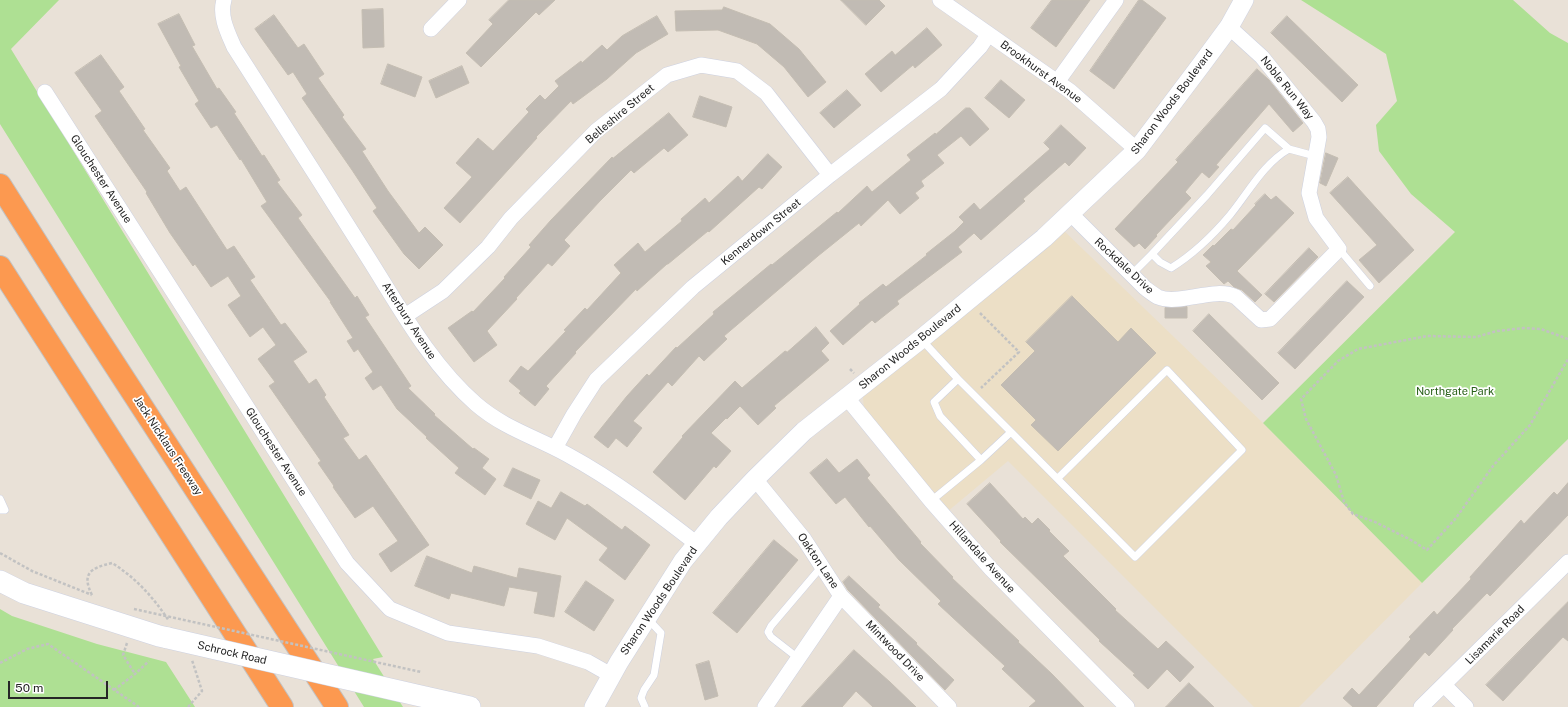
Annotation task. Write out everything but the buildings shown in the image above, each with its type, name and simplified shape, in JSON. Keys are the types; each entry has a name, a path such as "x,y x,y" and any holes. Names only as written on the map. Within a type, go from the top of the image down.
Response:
{"highway":[{"path":"0,180 26,227"},
{"name":"Jack Nicklaus Freeway","path":"0,185 337,707"},
{"path":"0,267 282,707"},
{"path":"0,282 49,343"}],"main road":[{"name":"Schrock Road","path":"0,581 24,592 168,638 470,707"}],"street":[{"path":"431,29 459,0"},
{"path":"1057,82 1116,0"},
{"name":"Sharon Woods Boulevard","path":"594,707 611,675 683,561 719,517 804,431 848,398 1044,238 1137,150 1229,27 1244,0"},
{"name":"Brookhurst Avenue","path":"943,1 988,35 1070,91 1137,150"},
{"name":"Atterbury Avenue","path":"223,2 225,27 234,47 405,316 448,378 477,405 507,426 568,455 611,480 654,510 697,544"},
{"name":"Noble Run Way","path":"1229,27 1262,57 1318,129 1319,137 1309,193 1316,218 1339,249"},
{"name":"Kennerdown Street","path":"554,448 596,380 693,287 830,175 941,89 980,47 988,35"},
{"name":"Belleshire Street","path":"405,316 443,291 488,247 511,218 596,131 667,75 702,65 737,71 766,93 830,175"},
{"name":"Glouchester Avenue","path":"44,92 347,563 390,609 448,633 538,646 588,662 611,675"},
{"name":"Rockdale Drive","path":"1070,213 1131,275 1159,298 1175,299 1203,295 1231,294 1261,320 1270,319 1339,249"},
{"name":"Hillandale Avenue","path":"848,398 931,501 991,569 1127,707"},
{"name":"Oakton Lane","path":"755,479 804,539 841,596 766,707"},
{"name":"Lisamarie Road","path":"1422,707 1568,562"},
{"name":"Mintwood Drive","path":"841,596 949,707"},
{"path":"1444,685 1466,707"}],"lane":[{"path":"1131,275 1207,196 1265,128 1289,150 1315,156"},
{"path":"1152,254 1160,262 1171,268 1185,259 1229,216 1265,170 1280,155 1289,150"},
{"path":"1339,249 1370,286"},
{"path":"921,339 1010,432 1058,478 1135,557 1242,450 1166,370 1058,478"},
{"path":"958,379 934,402 940,416 981,460"},
{"path":"931,501 981,460 1010,432"},
{"path":"0,499 5,510 0,510"},
{"path":"798,658 771,637 768,632 771,626 822,566"},
{"path":"645,707 641,698 644,690 654,675 661,633 647,618"}],"path":[{"path":"974,395 1019,352 980,313"},
{"path":"1568,339 1542,329 1524,328 1497,331 1476,337 1427,336 1358,349 1338,361 1301,399 1306,419 1336,475 1344,502 1354,514 1375,522 1427,550 1456,518 1493,466 1530,425 1568,359"},
{"path":"0,553 32,571 98,598"},
{"path":"133,609 422,672"},
{"path":"0,663 27,649 48,644 139,707"},
{"path":"123,655 135,674"},
{"path":"114,690 149,661"}],"shaded area":[{"path":"1059,226 1263,423 1422,583 1299,707 1254,707 1008,461 947,512 864,408 862,388"}],"green space":[{"path":"0,0 59,0 11,49 383,657 373,659 403,707 364,707 0,124"},
{"name":"Northgate Park","path":"1301,0 1513,0 1550,33 1568,43 1568,439 1422,583 1263,423 1455,232 1411,194 1379,151 1376,125 1397,101 1386,54"},
{"path":"0,609 12,616 97,644 166,662 195,707 0,707"}]}
